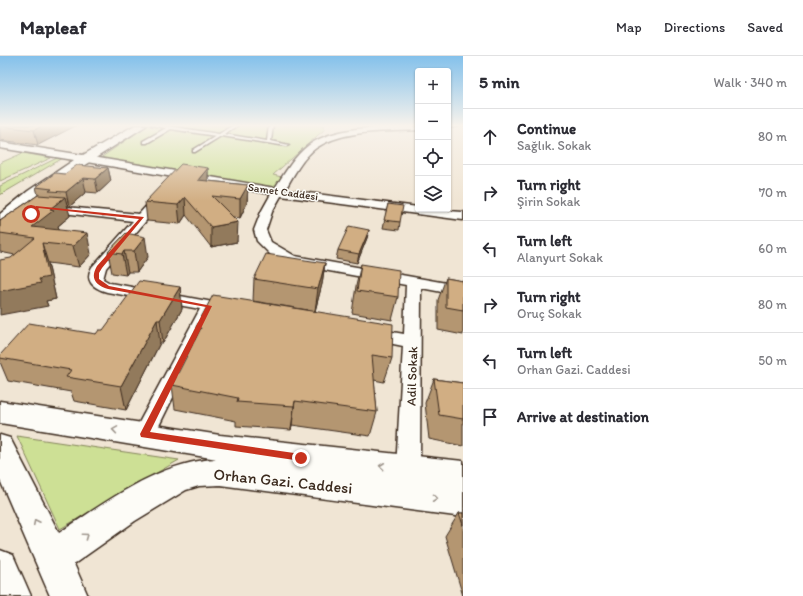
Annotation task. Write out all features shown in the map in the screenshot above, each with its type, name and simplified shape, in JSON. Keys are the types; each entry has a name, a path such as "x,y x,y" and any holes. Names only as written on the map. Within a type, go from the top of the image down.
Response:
{"street":[{"path":"33,150 82,158 96,150"},
{"path":"0,222 13,202 46,184 94,150"},
{"path":"309,150 297,163 264,217 260,229 264,243 281,256 309,264 463,291"},
{"name":"Samet Caddesi","path":"82,158 278,192 463,216"},
{"path":"179,176 99,267 96,273 96,280 101,284 141,294 241,312"},
{"path":"13,202 142,218"},
{"name":"Adil Sokak","path":"407,482 414,282"},
{"path":"144,434 209,306"},
{"path":"358,332 413,342"},
{"name":"Orhan Gazi. Caddesi","path":"0,412 286,456 407,482 463,502"},
{"path":"0,448 54,558 69,596"},
{"name":"Orhan Gazi. Caddesi","path":"54,558 123,510 178,479 199,473 220,472 407,482 463,475"},
{"path":"0,568 12,596"}],"lane":[{"path":"82,158 112,162"}],"green space":[{"path":"112,150 301,150 273,175 282,177 273,190 99,159"},
{"path":"23,153 51,158 0,181 0,163"},
{"path":"57,158 63,158 0,195 0,186"},
{"path":"17,436 179,460 60,529"}],"building":[{"path":"181,164 208,168 198,180 248,185 240,199 212,196 238,222 211,227 185,197 178,205 145,202"},
{"path":"77,165 108,168 95,179 83,178 66,192 49,191 52,189 36,187 55,173 65,174"},
{"path":"38,195 65,197 50,209 54,210 32,227 87,233 73,246 42,243 49,277 39,279 41,283 0,291 0,260 11,258 35,238 0,233 0,221"},
{"path":"388,204 403,206 400,222 384,220"},
{"path":"349,226 369,230 359,254 338,250"},
{"path":"126,233 145,237 134,251 124,251 122,254 108,252"},
{"path":"266,254 325,263 318,289 254,279"},
{"path":"361,264 399,270 398,297 357,291"},
{"path":"446,278 463,281 463,310 446,307"},
{"path":"139,281 180,287 160,320 157,320 121,386 66,377 71,370 0,358 0,355 29,323 96,334 99,330 103,330"},
{"path":"213,295 393,324 392,358 372,355 377,412 295,401 294,406 237,402 238,398 172,385 201,328 196,327"},
{"path":"434,379 463,383 463,419 439,415"},
{"path":"459,513 463,513 463,525"}],"route":[{"path":"31,214 38,207 142,218 99,267 96,273 96,280 108,287 149,296 209,306 144,434 220,447 301,458"}]}
